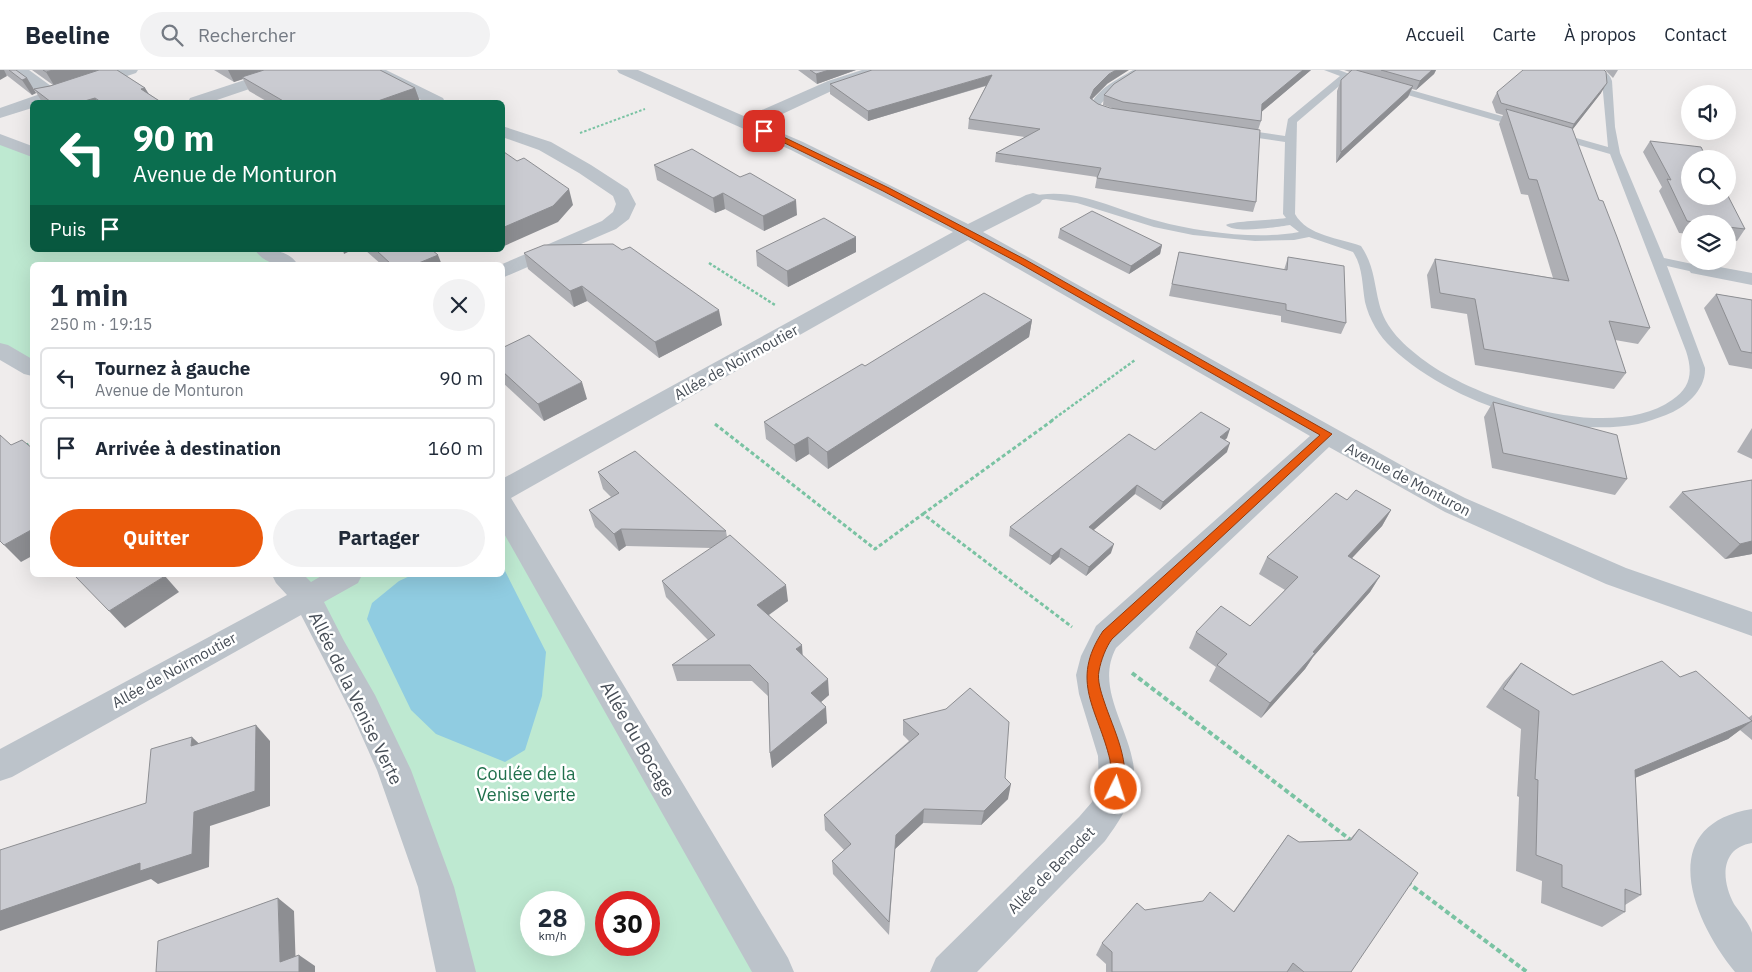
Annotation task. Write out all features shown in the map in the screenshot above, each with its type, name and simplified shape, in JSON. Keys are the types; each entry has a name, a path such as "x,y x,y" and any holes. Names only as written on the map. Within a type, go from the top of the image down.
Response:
{"street":[{"path":"18,70 53,96"},
{"path":"42,100 130,70"},
{"path":"202,100 291,70"},
{"path":"374,70 433,100"},
{"name":"Avenue de Monturon","path":"625,70 748,123 968,232 1162,340 1401,477 1529,539 1616,576 1752,624"},
{"path":"748,123 834,84 878,70"},
{"path":"0,113 30,104"},
{"path":"505,132 545,146 621,193 625,199 626,210 609,225 505,271"},
{"path":"0,139 30,151"},
{"name":"Allée de Noirmoutier","path":"505,489 968,232 1037,198"},
{"path":"268,252 283,262"},
{"path":"1704,270 1752,278"},
{"path":"0,350 30,368"},
{"name":"Allée de Benodet","path":"950,972 1092,829 1111,804 1118,775 1117,761 1094,688 1092,671 1100,648 1108,635 1327,434"},
{"name":"Allée du Bocage","path":"505,511 774,972"},
{"name":"Allée de Noirmoutier","path":"0,766 297,586 339,577"},
{"name":"Allée de la Venise Verte","path":"297,586 364,705 394,770 436,888 456,972"},
{"path":"1752,826 1733,830 1716,844 1708,868 1713,899 1722,920 1752,962"}],"lane":[{"path":"1121,116 1098,108 1096,102 1102,93 1140,70"},
{"path":"1329,70 1351,76 1292,121 1289,214 1292,221 1310,233 1357,249 1369,273 1374,309 1382,327 1403,350 1443,379 1476,395 1518,410 1565,419 1622,423 1654,416 1680,401 1693,387 1698,368 1659,261 1614,152 1607,81 1606,77 1597,70"},
{"path":"1375,83 1528,127"},
{"path":"1223,130 1290,140"},
{"path":"1547,133 1614,152"},
{"path":"1037,198 1064,190 1086,190 1149,211 1191,220 1248,225 1292,221"},
{"path":"1037,198 1089,201 1158,224 1206,233 1263,236 1310,233"},
{"path":"1659,261 1681,266"}],"path":[{"path":"545,146 684,94"},
{"path":"709,263 805,324"},
{"path":"922,514 1162,340"},
{"path":"24,446 30,443"}],"green space":[{"path":"0,139 30,151 30,252 268,252 283,262 30,262 30,368 0,350"},
{"name":"Coulée de la Venise verte","path":"505,508 774,972 456,972 436,887 287,577 505,577"}],"water":[{"path":"505,571 546,652 542,696 525,750 505,762 436,734 411,710 367,619 372,603 399,581 408,577 505,577"}],"building":[{"path":"9,70 16,70 27,78 22,80"},
{"path":"99,70 117,70 145,88 141,89 158,100 98,100 95,98 88,100 48,100 34,89 50,86"},
{"path":"264,70 380,70 415,88 381,100 282,100 242,77"},
{"path":"810,70 829,70 816,74"},
{"path":"872,70 1116,70 1109,74 1094,89 1090,98 1098,104 1110,108 1260,130 1256,202 1097,178 1101,168 996,153 1040,129 969,119 992,75 868,111 830,84"},
{"path":"1136,70 1303,70 1262,104 1261,121 1123,102 1104,95 1114,84"},
{"path":"1352,70 1413,86 1341,152 1341,80"},
{"path":"1381,70 1432,70 1420,81"},
{"path":"1523,70 1604,70 1607,83 1574,124 1501,103 1497,92"},
{"path":"1506,109 1572,128 1599,200 1603,201 1650,328 1609,321 1626,373 1484,349 1475,299 1440,293 1435,259 1569,281 1537,180 1529,179"},
{"path":"1650,141 1701,147 1702,150 1681,150 1681,205 1733,205 1745,229 1736,228 1736,215 1684,215 1667,179 1671,180"},
{"path":"692,149 740,177 750,173 796,200 763,216 723,193 713,198 654,165"},
{"path":"505,153 517,161 524,158 569,189 553,206 505,227"},
{"path":"1092,211 1162,245 1131,266 1060,229"},
{"path":"824,218 856,237 787,271 756,251"},
{"path":"613,244 622,250 630,247 719,310 655,342 582,286 570,291 524,253 544,245"},
{"path":"378,252 434,252 438,255 421,262 389,262"},
{"path":"1179,252 1287,270 1288,257 1344,266 1346,323 1286,310 1286,304 1172,284"},
{"path":"984,293 1032,320 827,452 808,437 794,445 764,422 862,364 865,366"},
{"path":"1716,294 1752,300 1752,353 1741,351"},
{"path":"529,335 582,382 538,404 505,374 505,347"},
{"path":"1493,402 1617,435 1627,479 1503,453"},
{"path":"1201,412 1230,429 1220,437 1230,443 1163,502 1137,485 1089,527 1114,544 1089,567 1061,548 1052,556 1010,527 1129,434 1155,450"},
{"path":"0,435 11,445 22,440 30,446 30,531 4,545 0,541"},
{"path":"635,451 726,531 621,529 614,534 589,510 619,493 598,472"},
{"path":"1752,480 1752,541 1740,544 1682,492"},
{"path":"1356,490 1391,510 1348,556 1380,576 1270,703 1217,665 1227,654 1196,632 1221,606 1250,626 1298,577 1267,557 1336,493 1347,500"},
{"path":"730,535 786,585 757,605 802,645 796,649 828,679 811,693 826,707 770,753 768,683 750,665 672,665 715,635 662,581"},
{"path":"76,577 163,577 109,611"},
{"path":"1662,661 1680,677 1696,671 1752,721 1635,770 1641,895 1625,889 1625,912 1562,887 1562,865 1536,855 1538,780 1535,779 1539,711 1503,689 1521,663 1573,695"},
{"path":"970,688 1009,722 1005,778 1011,784 984,811 924,809 896,835 889,922 832,861 851,844 824,815 919,734 903,720 946,709"},
{"path":"256,725 255,791 194,812 192,854 140,871 140,863 0,911 0,850 146,803 151,749 192,737 191,746"},
{"path":"1359,829 1418,873 1351,972 1304,972 1293,963 1287,972 1112,972 1112,952 1102,943 1137,903 1145,910 1203,901 1210,892 1234,912 1288,835 1299,842 1351,840"},
{"path":"278,898 280,962 299,955 299,972 156,972 158,941"}],"route":[{"path":"764,131 886,190 1022,261 1327,434 1108,635 1103,642 1092,671 1094,688 1117,761 1116,789"}]}
